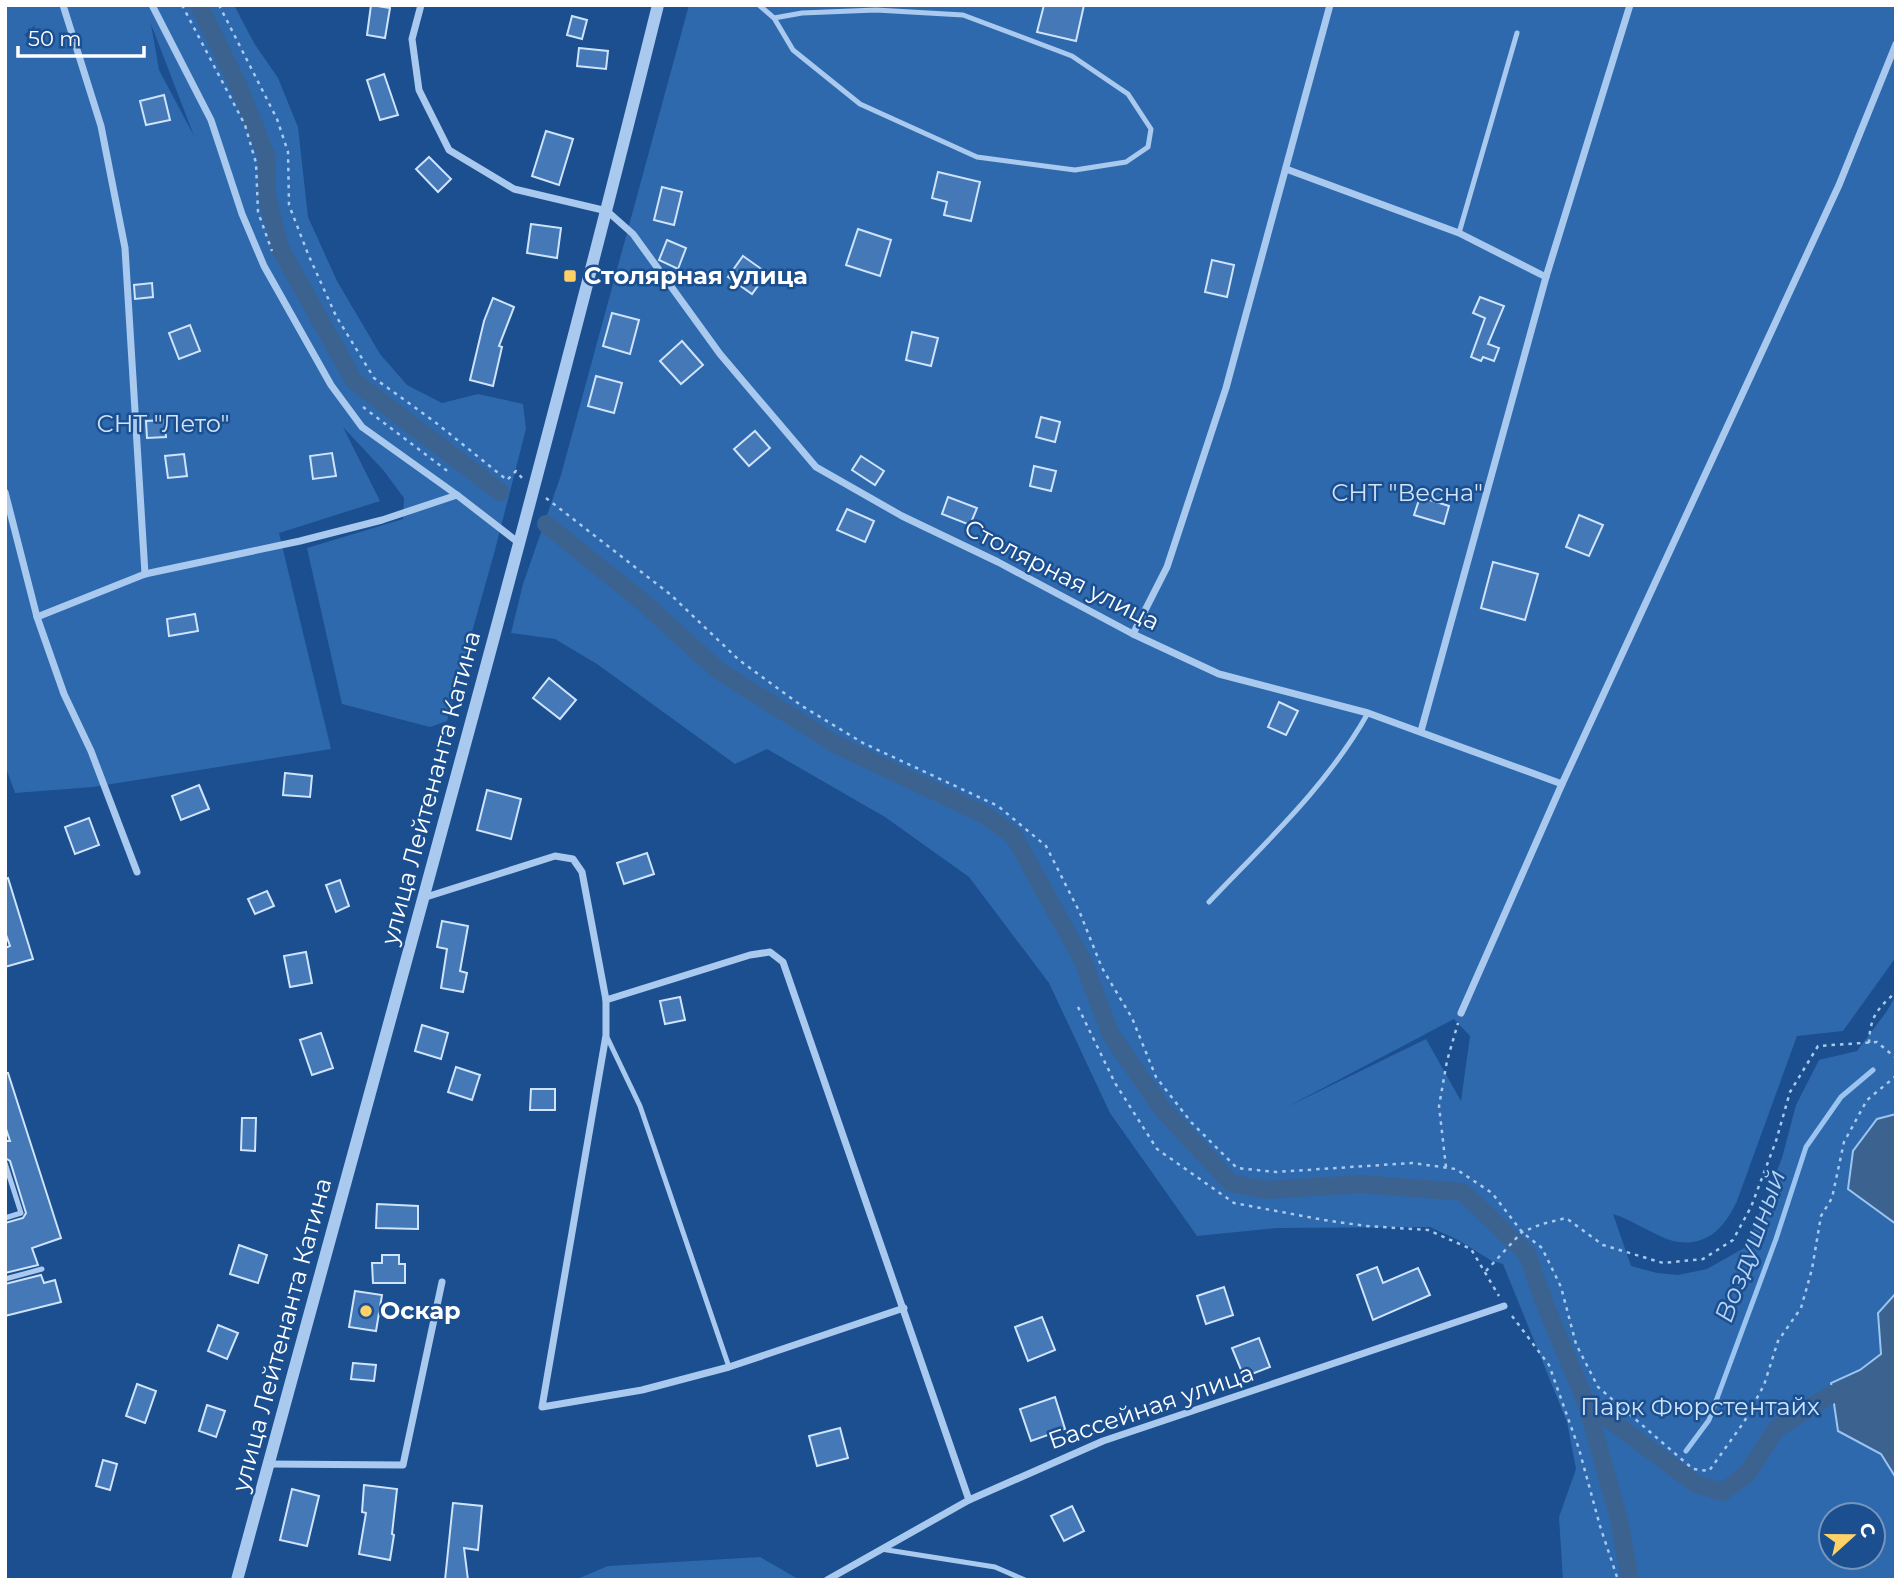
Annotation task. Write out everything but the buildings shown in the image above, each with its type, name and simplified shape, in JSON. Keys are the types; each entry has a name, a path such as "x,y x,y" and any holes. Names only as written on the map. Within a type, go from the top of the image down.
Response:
{"street":[{"path":"63,5 101,126 125,248 145,574"},
{"path":"152,5 211,120 242,214 264,266 331,384 362,427 457,495 519,544"},
{"name":"Столярная улица","path":"421,5 412,39 419,90 449,150 514,189 607,211 633,234 720,354 816,467 902,516 998,562 1133,634 1219,674 1368,713 1562,785"},
{"name":"улица Лейтенанта Катина","path":"237,1580 519,544 658,5"},
{"path":"1133,634 1167,567 1214,427 1330,5"},
{"path":"1421,731 1546,277 1630,5"},
{"path":"1461,1013 1562,785 1839,184 1896,44"},
{"path":"1286,169 1460,233 1546,277"},
{"path":"5,492 37,617 64,694 91,751 138,872"},
{"path":"37,617 145,574 312,538 382,520 457,495"},
{"path":"423,898 555,856 573,859 582,872 606,1000 606,1035 542,1408 642,1390 729,1367 904,1308"},
{"path":"606,1000 750,955 771,952 783,962 969,1500"},
{"path":"268,1464 403,1465 442,1282"},
{"name":"Бассейная улица","path":"827,1580 969,1500 1103,1441 1504,1306"}],"lane":[{"path":"759,5 775,18 793,50 860,104 977,157 1075,170 1126,162 1148,147 1151,129 1128,94 1072,56 964,15 876,10 802,13 775,18"},
{"path":"1460,233 1517,33"},
{"path":"1209,902 1322,781 1350,746 1368,713"},
{"path":"606,1035 640,1106 729,1367"},
{"path":"5,1163 21,1213 5,1219"},
{"path":"5,1279 42,1269"},
{"path":"881,1549 995,1566 1025,1580"}],"path":[{"path":"182,5 245,125 256,163 258,212 272,251"},
{"path":"219,5 276,119 288,152 289,205 307,254 336,316 374,378 435,422 507,480"},
{"path":"354,400 459,480"},
{"path":"563,512 671,595 739,660 802,706 863,743 998,806 1046,846 1080,913 1102,968 1132,1018 1156,1077 1191,1122 1237,1168 1276,1172 1412,1163 1456,1168 1492,1193 1522,1232 1542,1248 1561,1287 1576,1344 1598,1387 1693,1469 1709,1471 1744,1422 1764,1385 1778,1341 1801,1308 1812,1269 1821,1216 1832,1198 1844,1142 1867,1100 1896,1076"},
{"path":"1869,1043 1870,1022 1882,1004 1896,992"},
{"path":"1078,1007 1115,1083 1157,1149 1234,1203 1334,1222 1428,1230 1471,1249 1486,1270 1504,1306 1549,1365 1579,1449 1618,1580"},
{"path":"1446,1167 1439,1106 1447,1061 1461,1013"},
{"path":"1486,1270 1522,1232 1566,1218 1603,1245 1664,1263 1703,1259 1733,1240 1751,1206 1776,1141 1790,1092 1818,1046 1877,1042 1896,1058"}],"green space":[{"name":"СНТ \"Лето\"","path":"5,5 234,5 254,43 278,78 298,127 308,217 337,281 380,354 407,385 442,403 478,394 523,404 526,429 447,721 430,727 342,704 307,548 403,519 404,498 384,471 343,427 380,501 279,533 331,749 93,787 15,793 5,765","holes":["151,24 194,136 159,70"]},
{"name":"СНТ \"Весна\"","path":"689,5 1896,5 1896,957 1843,1031 1797,1036 1737,1201 1722,1226 1699,1241 1679,1242 1664,1238 1613,1214 1631,1266 1657,1273 1678,1275 1707,1269 1746,1247 1782,1158 1796,1105 1819,1060 1857,1051 1896,995 1896,1114 1877,1119 1872,1208 1896,1224 1896,1293 1878,1313 1881,1354 1860,1370 1831,1383 1838,1431 1881,1454 1896,1478 1896,1580 1563,1580 1559,1517 1576,1469 1567,1422 1503,1264 1492,1261 1430,1227 1277,1228 1197,1236 1110,1113 1049,983 969,877 885,817 767,749 735,764 597,664 555,639 511,633 523,584 561,475","holes":["1454,1019 1470,1036 1461,1101 1426,1039 1287,1107"]},
{"path":"760,1557 800,1580 575,1580 608,1566"}],"shaded area":[{"path":"1896,1114 1896,1224 1848,1189 1853,1151 1877,1119"},
{"path":"1896,1293 1896,1478 1881,1454 1838,1431 1831,1383 1860,1370 1881,1354 1878,1313"}],"waterway":[{"path":"199,5 240,89 267,158 267,196 280,248 354,381 500,492"},
{"path":"546,524 643,602 719,671 837,745 985,815 1014,836 1083,961 1111,1035 1163,1110 1231,1183 1265,1190 1362,1184 1463,1192 1527,1254 1586,1402 1619,1519 1630,1580"},
{"name":"Воздушный","path":"1686,1451 1709,1420 1776,1239 1806,1147 1841,1097 1873,1070"},
{"path":"1586,1402 1696,1484 1722,1492 1747,1474 1777,1428 1832,1394"}],"place":[{"name":"Столярная улица","path":"570,276"},
{"name":"Оскар","path":"366,1311"}],"park label":[{"name":"Парк Фюрстентайх","path":"1700,1407"}]}
